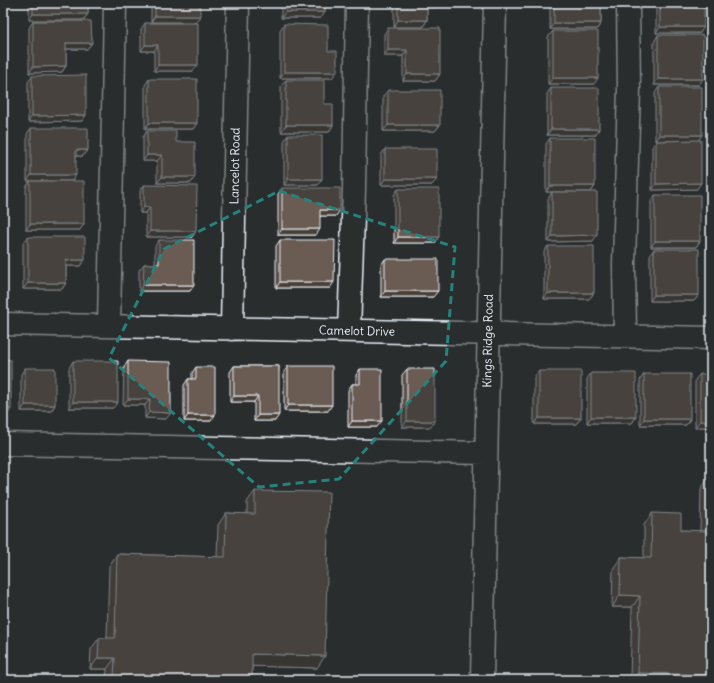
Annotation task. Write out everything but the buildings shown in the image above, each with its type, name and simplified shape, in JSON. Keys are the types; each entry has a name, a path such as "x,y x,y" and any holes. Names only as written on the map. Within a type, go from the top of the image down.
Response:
{"street":[{"path":"109,326 115,3"},
{"name":"Lancelot Road","path":"232,329 238,3"},
{"path":"349,331 354,189 357,3"},
{"name":"Kings Ridge Road","path":"482,680 495,3"},
{"path":"625,336 624,264 629,89 628,3"},
{"name":"Camelot Drive","path":"3,324 711,338"},
{"path":"3,444 486,453"}],"highlighted area":[{"path":"279,191 455,247 446,361 339,479 259,487 109,358 164,249"}]}
